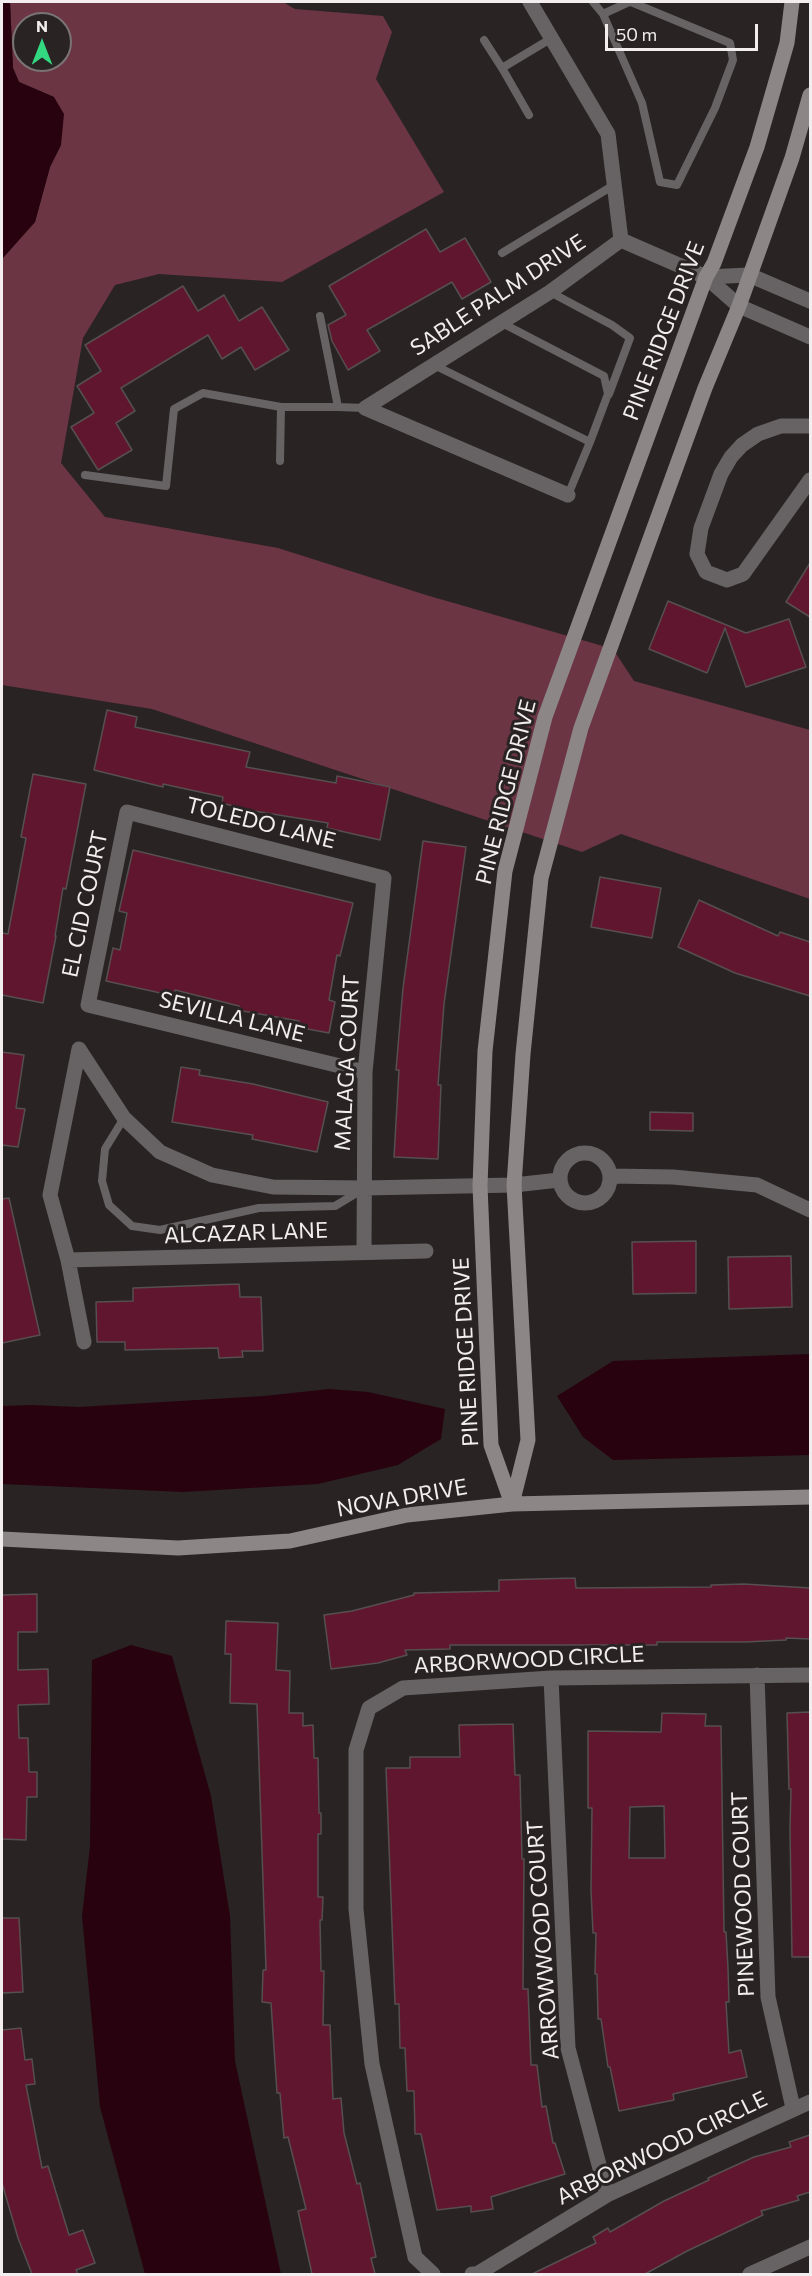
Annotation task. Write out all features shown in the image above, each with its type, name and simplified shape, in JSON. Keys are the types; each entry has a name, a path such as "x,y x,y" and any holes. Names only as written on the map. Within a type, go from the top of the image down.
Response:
{"street":[{"name":"SABLE PALM DRIVE","path":"365,408 550,292 621,240 608,134 530,2"},
{"name":"PINE RIDGE DRIVE","path":"512,1504 491,1445 480,1186 485,1051 505,871 545,717 756,147 787,43 792,2"},
{"path":"512,1504 528,1440 514,1185 523,1054 541,878 581,728 705,388 739,306 792,158 810,95"},
{"path":"621,240 706,277 739,306 810,338"},
{"path":"706,277 749,275 810,301"},
{"path":"365,408 568,495"},
{"path":"810,426 781,426 758,434 742,445 731,457 721,474 701,528 697,554 706,572 727,580 743,574 810,480"},
{"name":"TOLEDO LANE","path":"127,812 384,878"},
{"name":"EL CID COURT","path":"88,1005 127,812"},
{"name":"MALAGA COURT","path":"364,1252 365,1072 384,878"},
{"name":"SEVILLA LANE","path":"88,1005 365,1072"},
{"path":"84,1342 68,1260 50,1195 80,1049 124,1118 160,1152 213,1175 273,1187 480,1186 560,1180"},
{"path":"581,1153 595,1155 602,1160 610,1176 605,1192 591,1202 574,1201 567,1196 560,1180 562,1166 567,1160 581,1153"},
{"path":"610,1176 673,1177 757,1185 810,1210"},
{"name":"ALCAZAR LANE","path":"68,1260 426,1251"},
{"name":"NOVA DRIVE","path":"2,1539 178,1548 290,1542 407,1515 512,1504 810,1497"},
{"name":"PINEWOOD COURT","path":"757,1675 768,1997 793,2108"},
{"name":"ARBORWOOD CIRCLE","path":"434,2274 415,2257 372,2064 356,1909 356,1750 369,1708 404,1688 551,1678 810,1675"},
{"name":"ARROWWOOD COURT","path":"551,1678 568,2048 607,2195"},
{"name":"ARBORWOOD CIRCLE","path":"472,2274 477,2274 607,2195 810,2102"},
{"path":"750,2274 810,2247"}],"lane":[{"path":"594,2 603,14 642,103 660,182 677,185 715,108 733,60 730,43 630,2 603,14"},
{"path":"502,68 552,38"},
{"path":"484,40 529,115"},
{"path":"502,253 614,185"},
{"path":"550,292 612,325 630,338 568,495"},
{"path":"320,316 338,407"},
{"path":"502,323 604,376 609,394"},
{"path":"434,365 590,442"},
{"path":"85,475 166,486 174,410 203,393 281,407 365,408"},
{"path":"280,461 281,407"},
{"path":"124,1118 105,1149 102,1181 109,1205 132,1226 160,1230 259,1208 335,1206 364,1188"}],"shaded area":[{"path":"2,2 10,2 12,72 15,72 19,82 54,97 64,114 61,145 50,167 35,222 2,259"},
{"path":"10,2 283,2 295,9 383,16 392,32 376,79 444,192 282,282 159,274 115,285 83,338 61,463 105,517 278,548 426,595 613,649 634,681 810,730 810,899 621,834 582,852 152,709 2,685 2,259 35,222 50,167 61,145 54,97 19,82 15,72 72,72 72,12 12,12 12,46"},
{"path":"810,1354 810,1455 613,1460 583,1437 557,1396 613,1361"},
{"path":"329,1389 368,1392 445,1409 441,1439 398,1465 318,1484 183,1492 2,1484 2,1406 79,1407 264,1396"},
{"path":"131,1645 172,1656 211,1796 230,1916 235,2061 281,2274 145,2274 100,2107 82,1916 90,1846 92,1660"}],"building":[{"path":"426,229 440,252 465,238 491,282 462,299 452,282 367,330 380,351 348,370 332,341 328,325 346,315 329,286"},
{"path":"183,286 198,311 224,295 239,321 262,307 289,350 255,370 241,347 222,359 208,335 121,388 135,411 116,423 132,450 98,470 71,427 94,413 77,386 101,371 85,345"},
{"path":"810,563 810,617 786,602"},
{"path":"668,601 746,633 789,619 806,667 746,687 725,628 707,673 649,649"},
{"path":"107,710 137,717 135,727 250,752 246,767 336,783 337,776 390,787 380,840 327,828 328,823 248,810 222,803 223,797 163,784 163,787 94,770"},
{"path":"33,774 86,784 66,889 63,888 43,1003 2,995 2,933 8,934 26,838 21,837"},
{"path":"423,841 466,847 444,1004 438,1085 441,1085 438,1159 394,1157 399,1070 396,1070 403,988"},
{"path":"133,850 353,903 340,956 337,955 329,1000 335,1002 329,1033 297,1027 299,1021 237,1010 239,1006 175,990 174,996 106,981 113,948 120,950 127,913 119,911"},
{"path":"600,877 661,888 652,938 591,927"},
{"path":"699,900 778,936 780,932 810,942 810,996 735,973 678,947"},
{"path":"2,1052 24,1055 16,1108 25,1109 18,1147 2,1145"},
{"path":"181,1067 200,1070 199,1075 253,1084 328,1102 317,1152 252,1139 253,1135 172,1122"},
{"path":"650,1112 693,1113 693,1131 650,1130"},
{"path":"9,1198 40,1335 2,1343 2,1199"},
{"path":"696,1241 696,1293 633,1294 632,1242"},
{"path":"791,1256 792,1307 729,1309 728,1257"},
{"path":"239,1284 240,1297 261,1297 263,1351 242,1351 243,1357 219,1358 218,1348 125,1350 125,1342 97,1342 96,1302 133,1301 133,1288"},
{"path":"575,1578 576,1588 711,1587 711,1585 744,1584 810,1588 810,1639 657,1642 657,1645 450,1645 450,1649 405,1650 407,1655 378,1663 331,1669 324,1615 352,1611 414,1595 414,1593 499,1591 499,1580"},
{"path":"37,1594 37,1632 18,1632 18,1670 48,1669 49,1704 18,1705 19,1738 28,1738 29,1772 37,1772 37,1797 27,1797 26,1840 2,1839 2,1595"},
{"path":"226,1621 278,1623 276,1670 290,1671 289,1713 303,1713 303,1726 313,1725 314,1758 318,1758 319,1813 321,1813 321,1834 318,1834 318,1897 323,1897 322,1920 320,1920 321,1971 324,1971 323,2025 330,2025 333,2099 341,2098 344,2133 357,2184 360,2183 376,2257 371,2258 375,2274 312,2274 298,2211 306,2209 288,2137 284,2138 280,2093 277,2093 271,2003 262,2002 263,1970 266,1970 257,1704 230,1703 231,1654 225,1654"},
{"path":"810,1712 810,1957 792,1957 791,1789 789,1789 787,1713"},
{"path":"662,1713 706,1714 705,1726 721,1726 724,1932 726,1932 728,1968 729,2002 726,2002 729,2053 741,2050 747,2077 673,2094 674,2100 619,2111 610,2067 608,2067 601,2019 598,2019 597,1974 595,1974 596,1933 593,1933 591,1890 592,1808 588,1808 588,1731 661,1732","holes":["664,1806 665,1858 629,1858 630,1807"]},
{"path":"513,1724 515,1775 520,1775 522,1859 524,1859 523,1989 528,1989 531,2065 537,2065 542,2107 546,2106 553,2143 555,2143 565,2174 491,2197 493,2209 471,2212 471,2206 437,2210 421,2134 415,2134 414,2091 407,2091 405,2048 400,2048 399,2004 395,2004 386,1768 410,1768 410,1757 460,1757 459,1725"},
{"path":"2,1918 19,1918 23,1992 2,1993"},
{"path":"21,2028 25,2060 32,2059 35,2084 26,2085 42,2168 48,2166 69,2235 83,2230 95,2263 76,2270 78,2274 32,2274 18,2238 2,2183 2,2030"},
{"path":"810,2135 810,2192 797,2196 799,2200 761,2211 763,2215 645,2274 532,2274 596,2243 593,2237 608,2228 610,2232 664,2201 709,2180 708,2178 754,2157 791,2147 789,2142"}]}
